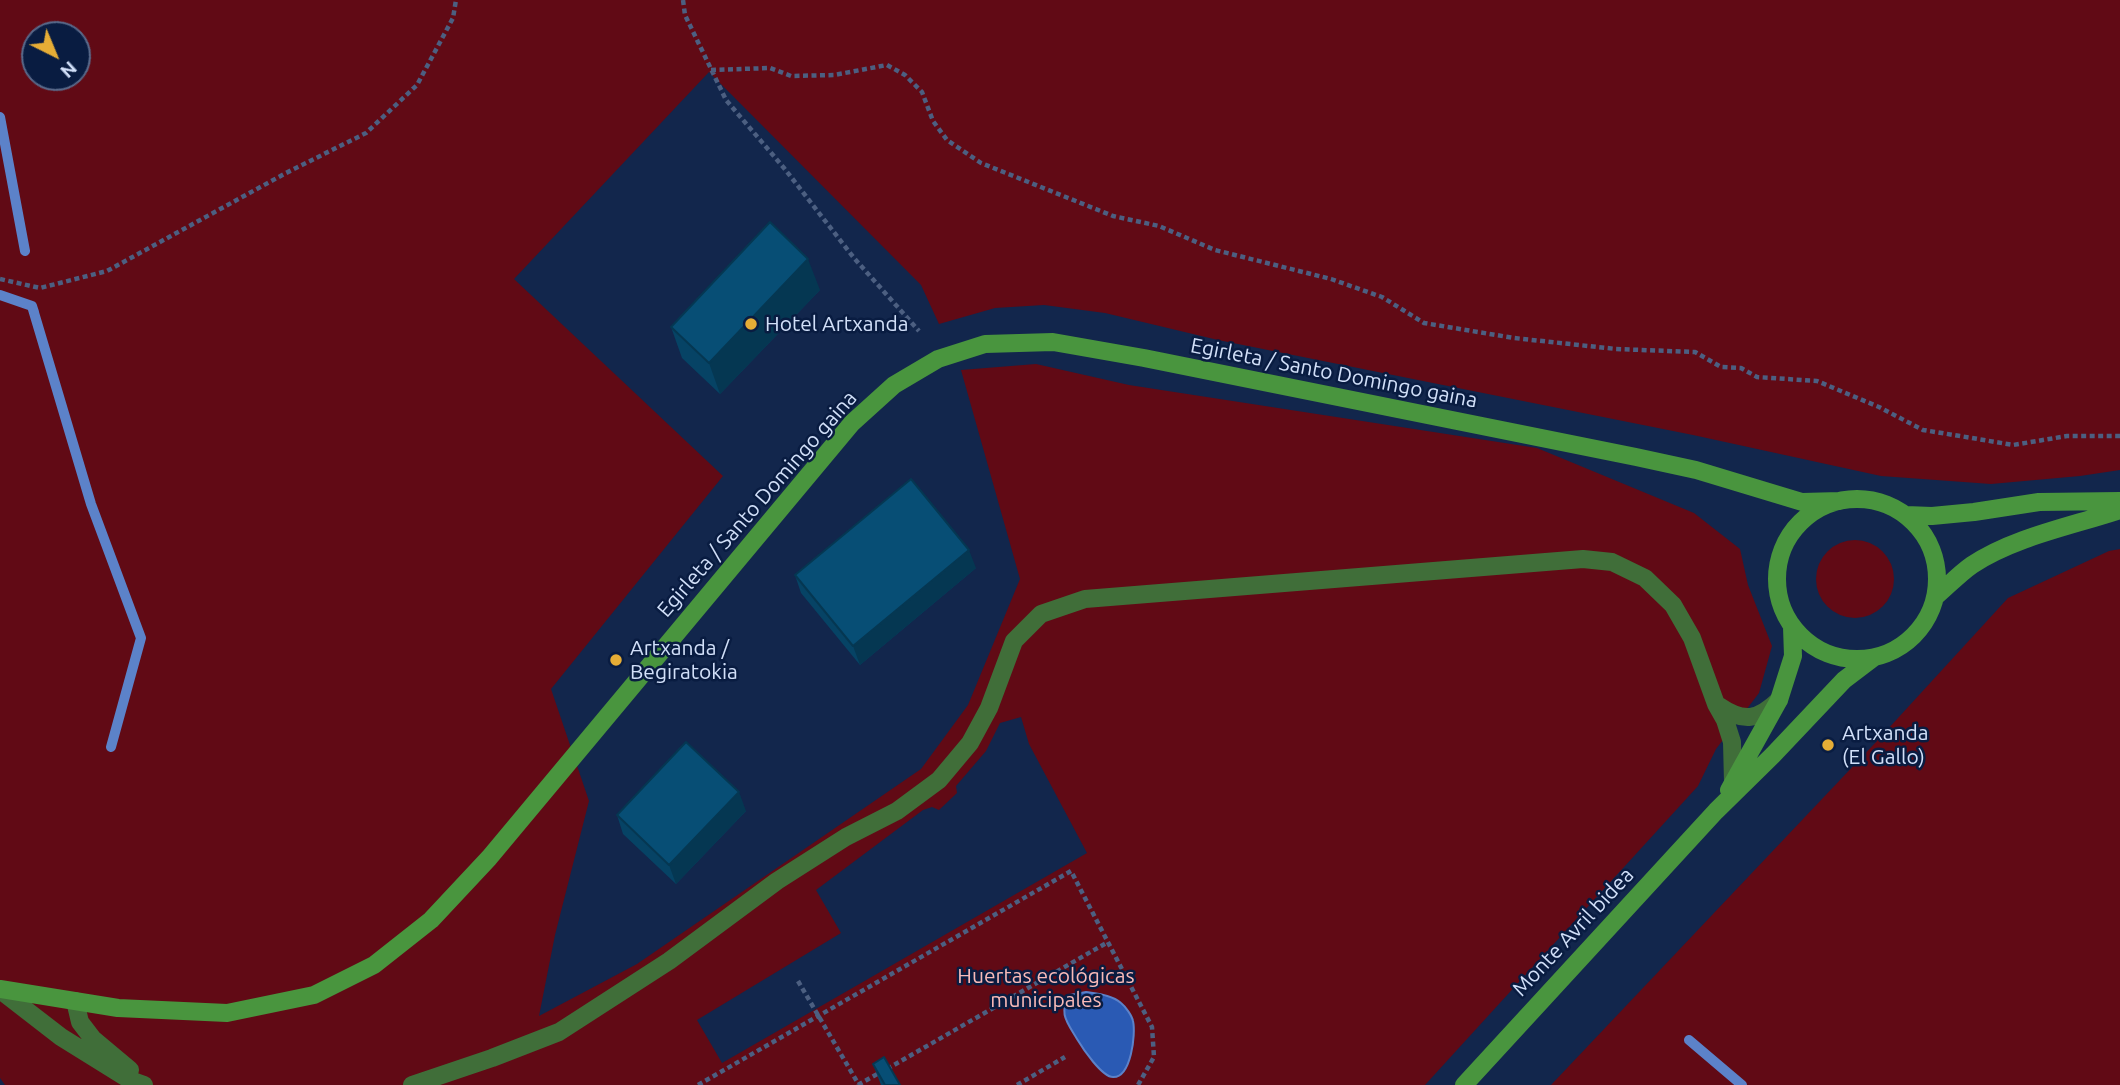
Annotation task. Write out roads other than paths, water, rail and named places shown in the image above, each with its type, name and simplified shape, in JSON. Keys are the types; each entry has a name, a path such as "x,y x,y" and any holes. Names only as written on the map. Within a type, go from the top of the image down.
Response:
{"street":[{"name":"Egirleta / Santo Domingo gaina","path":"0,989 118,1007 227,1013 314,995 374,965 431,920 489,858 852,423 894,385 938,359 985,344 1053,342 1144,358 1648,459 1696,470 1802,502 1840,501"},
{"path":"1863,499 1886,504 1906,515 1922,532 1932,552 1937,574 1935,597 1927,619 1913,637 1894,651 1873,658 1850,659 1828,655 1807,643 1792,627 1781,607 1776,584 1778,561 1787,540 1800,522 1819,509 1840,501 1863,499"},
{"path":"1906,515 1932,516 1974,512 2039,502 2120,501"},
{"path":"1935,597 1970,566 1987,556 2025,539 2120,510"},
{"path":"412,1085 559,1032 669,961 777,881 846,837 897,811 939,780 970,743 989,708 1014,641 1041,614 1084,599 1583,559 1612,562 1645,578 1672,605 1692,638 1732,741 1733,782"},
{"name":"Monte Avril bidea","path":"1716,811 1779,701 1793,656 1792,627"},
{"name":"Monte Avril bidea","path":"1464,1085 1716,811 1844,680 1873,658"},
{"path":"1716,704 1733,716 1749,718 1767,712 1779,701"},
{"path":"0,989 61,1037 130,1080 147,1085"},
{"path":"75,1001 80,1022 93,1039 147,1085"}],"water":[{"path":"1086,992 1117,1000 1127,1009 1132,1019 1134,1035 1131,1054 1119,1075 1109,1076 1098,1068 1067,1022 1064,1012 1066,1001 1070,995"}],"waterway":[{"path":"0,117 25,251"},
{"path":"0,295 32,306 34,312"},
{"path":"32,306 91,504 141,638 111,747"},
{"path":"1689,1040 1742,1085"}],"place":[{"name":"Hotel Artxanda","path":"751,324"},
{"name":"Artxanda / Begiratokia","path":"616,660"},
{"name":"Artxanda (El Gallo)","path":"1828,745"}],"park label":[{"name":"Huertas ecológicas municipales","path":"1046,988"}]}
